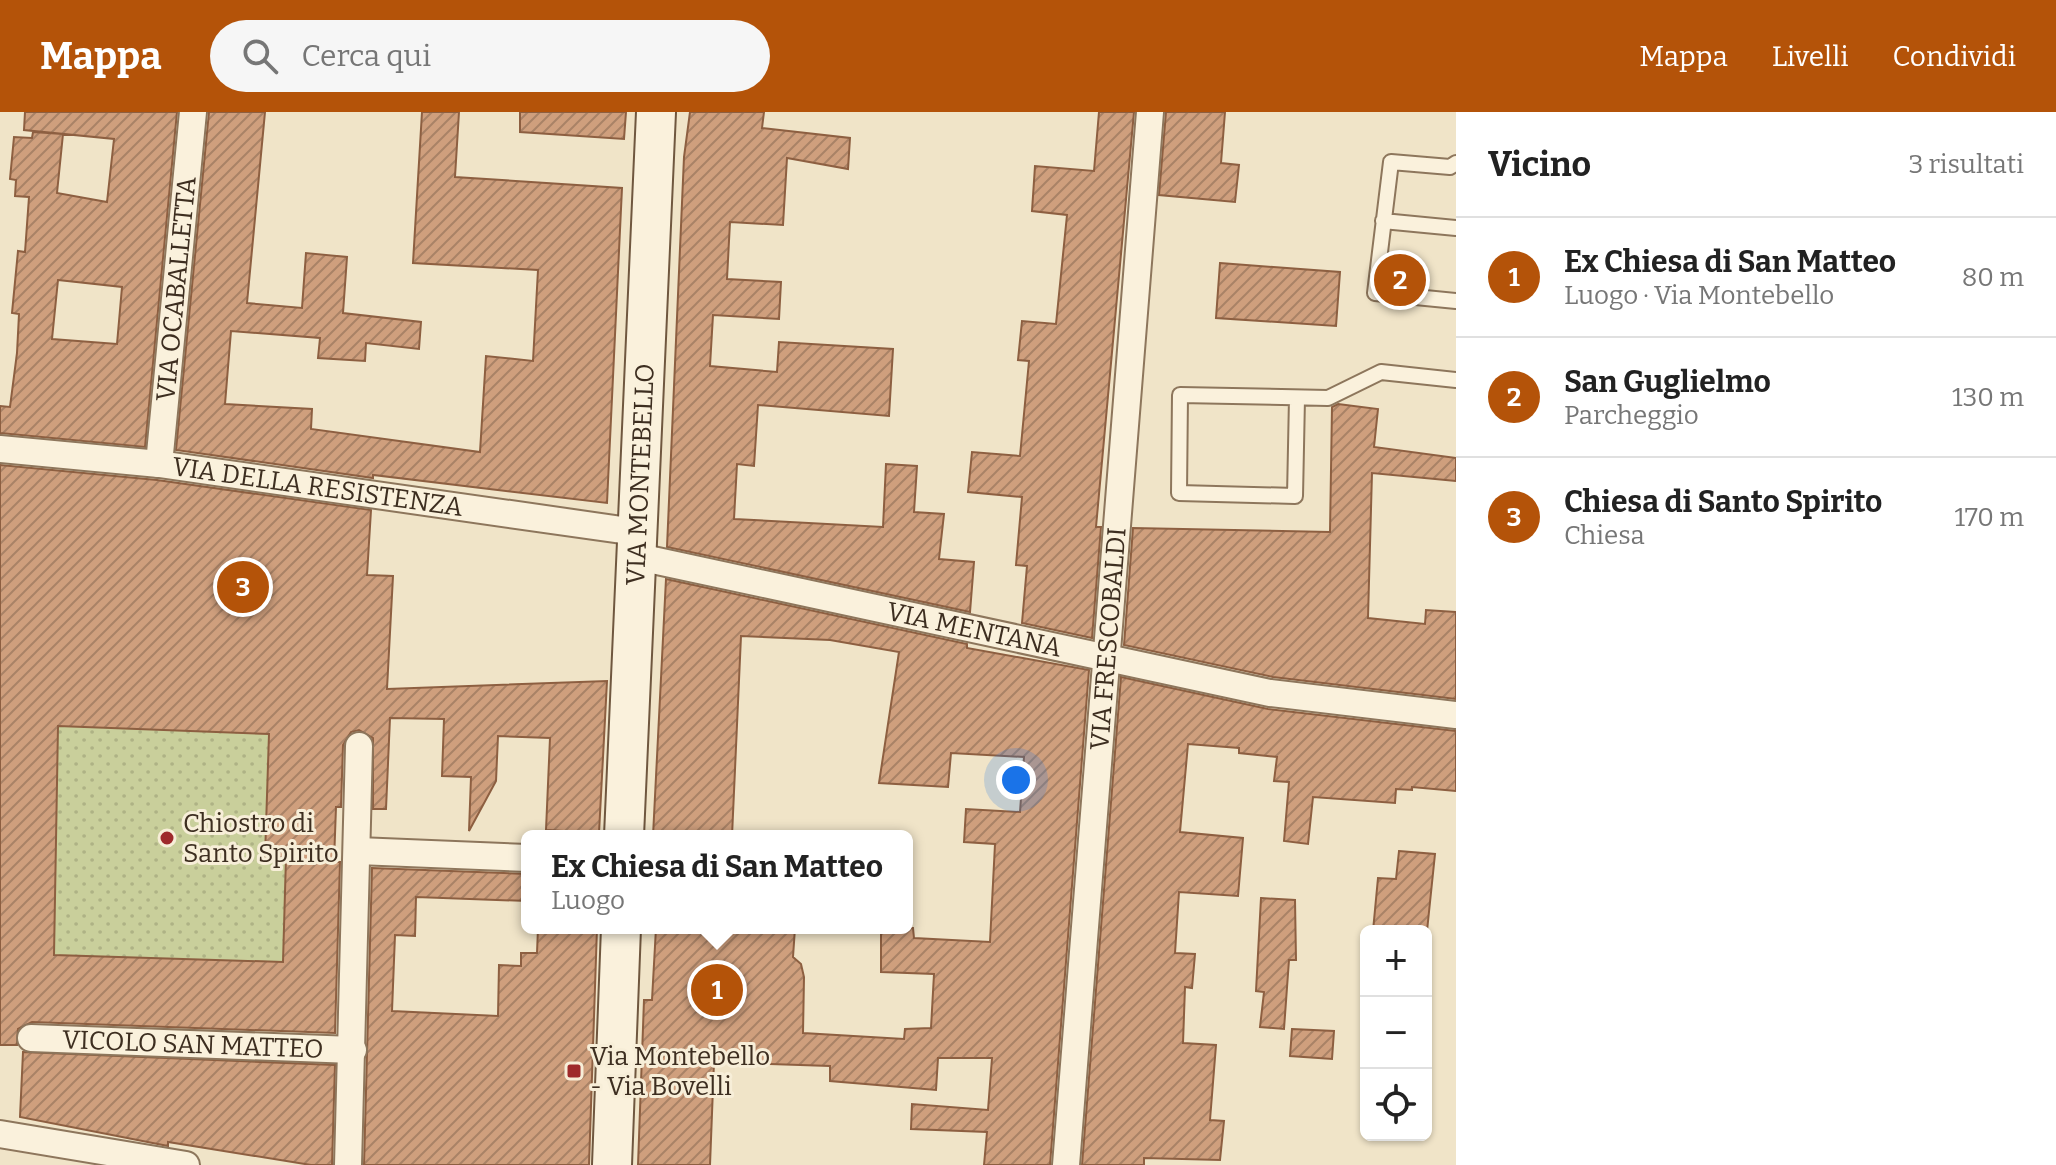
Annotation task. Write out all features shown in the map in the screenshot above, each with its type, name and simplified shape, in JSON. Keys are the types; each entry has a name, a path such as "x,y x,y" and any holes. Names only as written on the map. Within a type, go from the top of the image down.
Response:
{"street":[{"name":"VIA OCABALLETTA","path":"159,464 193,112"},
{"name":"VIA MONTEBELLO","path":"624,830 656,112"},
{"name":"VIA FRESCOBALDI","path":"1066,1165 1150,112"},
{"name":"VIA DELLA RESISTENZA","path":"0,449 159,464 635,544"},
{"name":"VIA MENTANA","path":"635,544 1106,659 1270,693 1456,715"},
{"name":"VICOLO SAN MATTEO","path":"348,1165 359,746"},
{"path":"358,851 521,858"},
{"path":"612,1165 621,934"},
{"name":"VICOLO SAN MATTEO","path":"31,1038 353,1050"},
{"path":"0,1134 186,1165"}],"lane":[{"path":"1456,163 1450,167 1391,162 1375,293 1456,301"},
{"path":"1383,221 1456,228"},
{"path":"1297,398 1295,496 1179,493 1180,395 1328,398 1381,372 1456,380"}],"green space":[{"path":"58,726 269,734 265,856 286,857 283,962 53,955"}],"building":[{"path":"25,112 177,112 145,447 0,433 0,406 10,407 17,353 19,314 12,313 18,251 25,252 29,197 15,196 16,180 10,179 14,137 32,138 33,132 63,134 57,193 107,202 114,139 24,130","holes":["58,280 122,287 117,344 52,339"]},
{"path":"209,112 265,112 247,303 302,308 306,253 347,257 343,313 421,322 419,349 366,343 365,361 318,358 320,338 231,331 225,404 312,409 311,429 480,452 486,356 533,361 538,270 413,263 422,112 459,112 455,177 622,188 607,503 373,475 373,478 176,450"},
{"path":"520,112 626,112 624,139 520,132"},
{"path":"690,112 764,112 762,128 850,138 848,169 787,158 783,225 730,222 727,279 781,282 779,319 713,315 710,366 777,372 779,342 893,349 889,416 758,405 754,466 737,464 734,519 883,527 886,464 917,466 914,512 944,514 939,559 974,562 970,612 667,547 684,157"},
{"path":"1099,112 1134,112 1096,527 1101,527 1092,638 1022,623 1027,566 1016,565 1022,497 968,492 972,452 1020,456 1029,361 1018,360 1022,321 1056,324 1067,215 1032,211 1035,166 1094,171"},
{"path":"1166,112 1225,112 1221,163 1239,165 1235,202 1159,195"},
{"path":"1220,263 1340,272 1336,326 1216,318"},
{"path":"1338,404 1378,409 1374,447 1456,458 1456,481 1372,473 1368,618 1425,624 1426,610 1456,612 1456,699 1273,677 1124,645 1133,528 1330,532 1332,407"},
{"path":"0,465 157,480 371,510 367,575 393,576 387,689 607,681 599,830 546,830 550,738 498,736 496,781 469,831 471,777 442,776 444,719 390,718 386,809 373,809 373,738 359,730 351,732 343,745 341,807 336,807 334,862 340,862 335,1033 32,1022 18,1029 17,1045 0,1045","holes":["58,726 269,734 265,857 286,857 283,962 54,955"]},
{"path":"666,579 967,644 967,648 1089,670 1050,1165 984,1165 987,1132 911,1129 912,1104 988,1110 992,1058 938,1058 936,1090 830,1081 830,1066 714,1062 710,1165 638,1165 644,1000 652,1000 656,934 795,934 793,957 801,964 804,977 803,1033 904,1039 905,1029 931,1028 934,974 881,972 881,934 913,934 913,928 914,938 990,942 995,844 964,842 966,809 1020,812 1024,757 951,753 948,787 879,783 899,652 830,640 741,636 732,830 653,830"},
{"path":"1121,677 1268,709 1456,731 1456,791 1412,787 1412,790 1396,789 1395,803 1313,797 1308,844 1284,841 1289,782 1274,781 1277,757 1239,753 1239,748 1188,744 1180,832 1243,838 1238,896 1179,892 1175,953 1195,954 1192,988 1185,987 1183,1043 1216,1045 1210,1120 1224,1121 1220,1160 1144,1158 1144,1165 1082,1165"},
{"path":"1399,851 1435,854 1428,925 1374,925 1378,878 1396,879"},
{"path":"372,868 521,874 521,901 416,897 415,936 395,935 392,1011 498,1016 499,965 521,966 521,953 537,953 538,934 597,934 589,1165 364,1165"},
{"path":"1261,898 1295,900 1296,960 1289,960 1284,1029 1260,1027 1264,992 1256,991"},
{"path":"1292,1029 1334,1031 1332,1059 1290,1056"},
{"path":"23,1052 335,1065 332,1165 311,1165 168,1142 168,1146 20,1117"}],"place":[{"name":"San Guglielmo","path":"1400,280"},
{"name":"Chiesa di Santo Spirito","path":"243,587"},
{"name":"Chiostro di Santo Spirito","path":"167,838"},
{"name":"Ex Chiesa di San Matteo","path":"717,990"},
{"name":"Via Montebello - Via Bovelli","path":"574,1071"}]}
